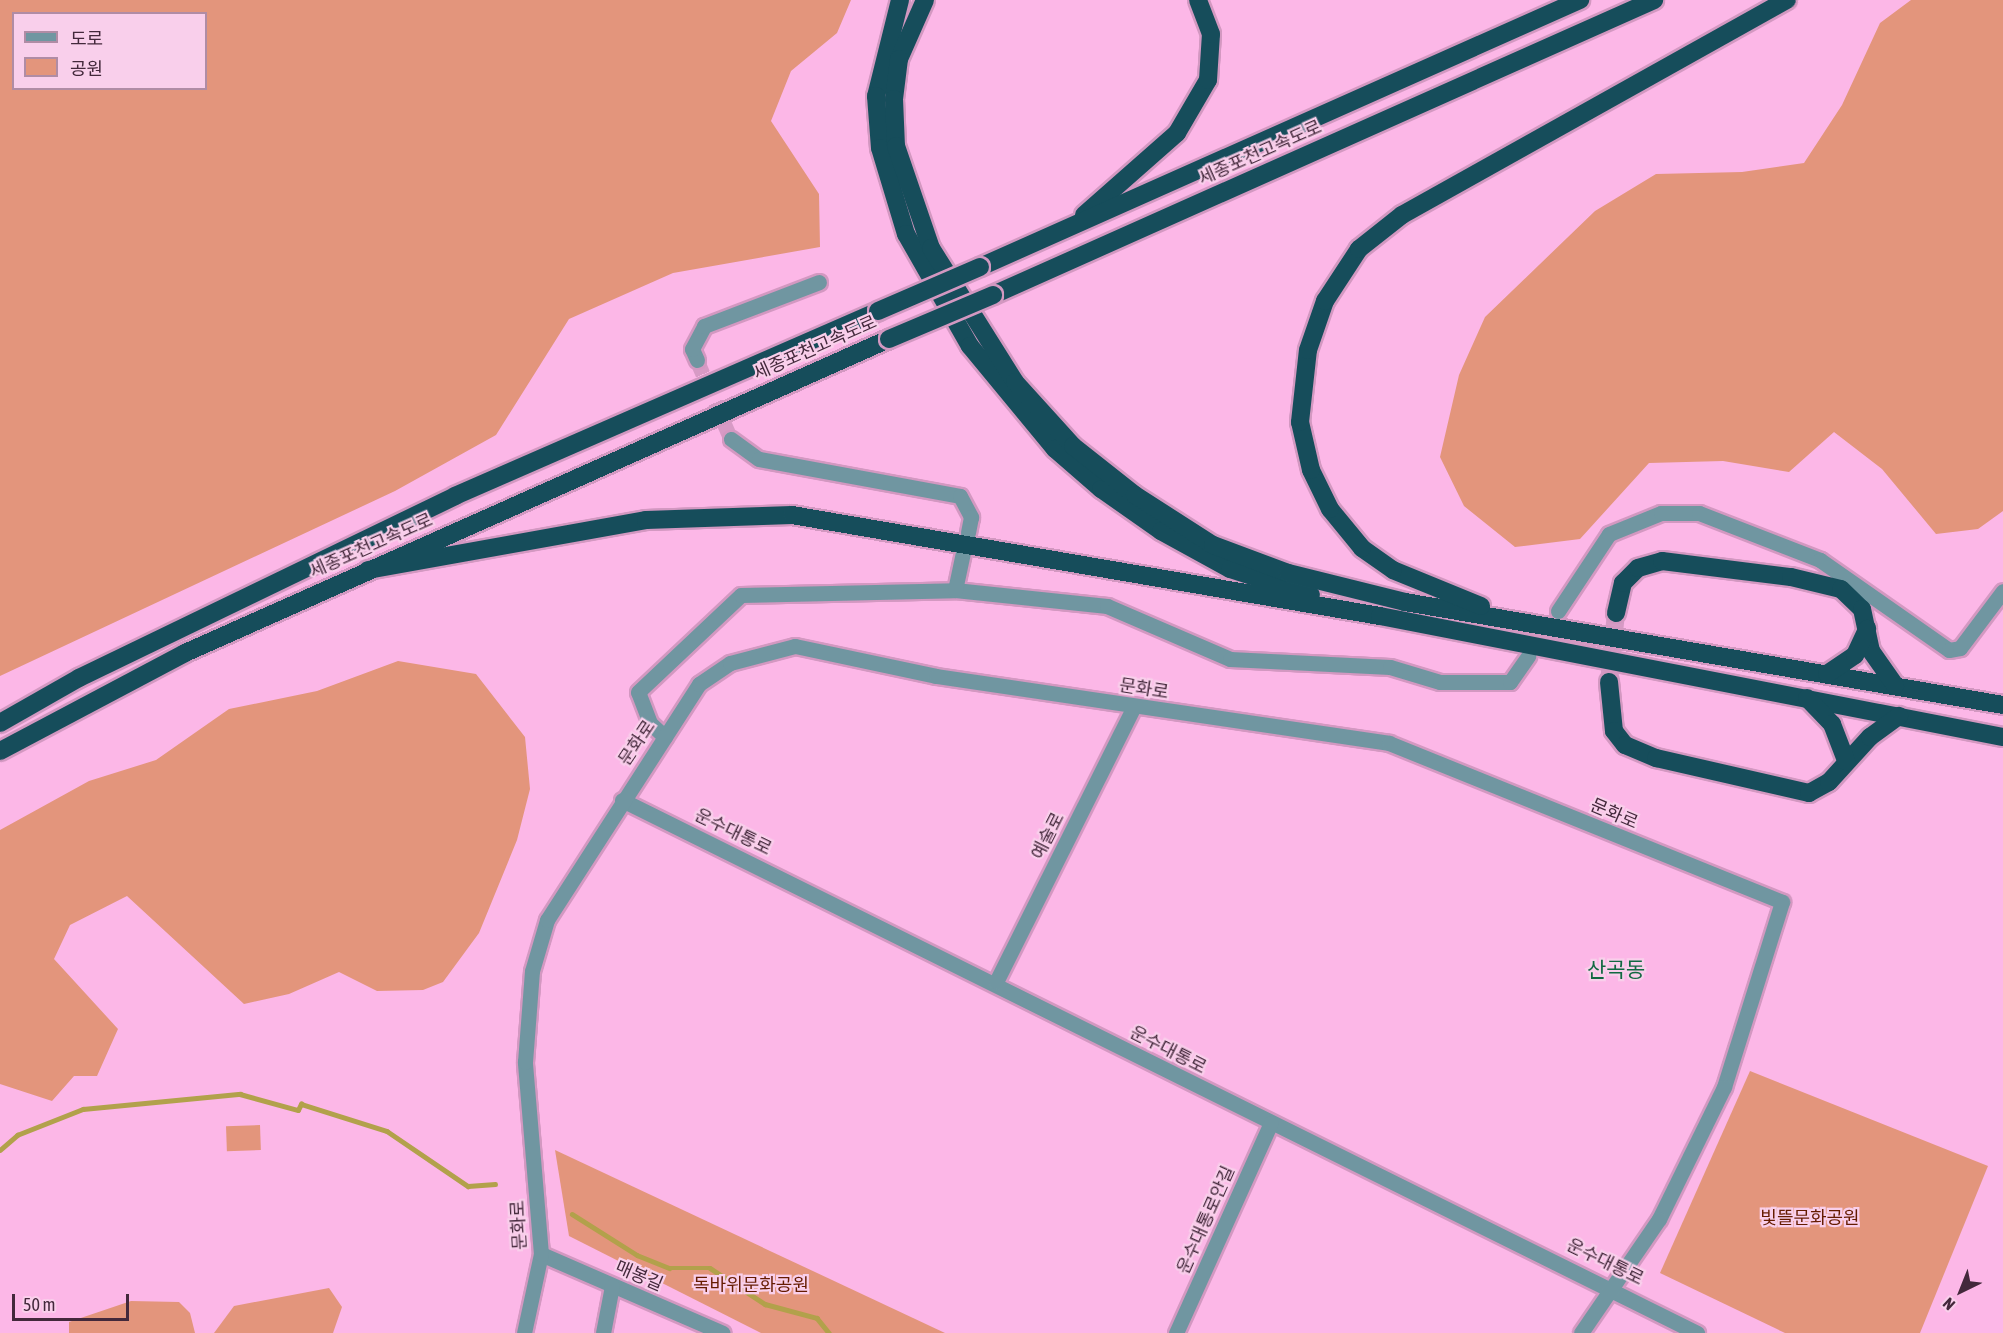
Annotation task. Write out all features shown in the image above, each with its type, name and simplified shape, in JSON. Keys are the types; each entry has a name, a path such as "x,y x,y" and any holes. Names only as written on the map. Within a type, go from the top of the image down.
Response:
{"highway":[{"path":"900,0 876,96 880,148 906,234 970,346 1020,411 1062,456 1161,531 1230,568 1380,616"},
{"path":"925,0 898,59 894,99 896,146 911,199 931,248 1014,382 1073,446 1135,495 1224,549 1288,573 1525,622 2003,705"},
{"path":"1069,228 1177,133 1208,80 1211,34 1198,0"},
{"name":"세종포천고속도로","path":"0,723 79,678 455,496 1069,228 1580,0"},
{"name":"세종포천고속도로","path":"0,751 185,653 1654,0"},
{"path":"1525,622 1393,570 1362,548 1330,509 1311,470 1300,423 1308,350 1325,301 1359,249 1402,215 1787,0"},
{"path":"368,570 646,520 792,515 1380,616 2003,737"},
{"path":"1616,613 1623,583 1638,568 1662,561 1697,563 1841,589 1862,609 1871,651 1895,685"},
{"path":"1827,674 1855,655 1867,629"},
{"path":"1609,682 1614,731 1625,744 1656,758 1809,793 1829,782 1846,761 1899,716"},
{"path":"1807,698 1832,724 1846,761"}],"street":[{"path":"697,360 692,349 704,326 819,282"},
{"path":"731,440 759,459 960,496 971,517 968,532"},
{"path":"1558,611 1610,534 1661,513 1699,513 1820,560 1949,650 1960,648 2003,591"},
{"path":"955,590 963,553"},
{"path":"665,737 650,723 638,692 741,595 955,590 1107,606 1230,659 1390,667 1440,682 1510,682 1528,656"},
{"name":"문화로","path":"524,1333 541,1254 525,1062 532,971 547,920 621,800 699,684 730,663 795,646 936,676 1389,743 1782,902 1724,1087 1659,1220 1616,1288 1581,1333"},
{"name":"예술로","path":"996,982 1134,707"},
{"name":"운수대통로","path":"621,800 996,982 1271,1124 1616,1288 1697,1333"},
{"name":"운수대통로안길","path":"1176,1333 1271,1124"},
{"name":"매봉길","path":"541,1254 612,1287 723,1333"},
{"path":"603,1333 612,1287"}],"green space":[{"path":"0,0 851,0 837,33 791,71 771,121 819,194 820,247 673,273 569,319 496,435 395,491 0,676"},
{"path":"1911,0 2003,0 2003,511 1978,529 1936,534 1882,469 1834,432 1789,472 1723,461 1649,463 1580,539 1515,547 1464,506 1440,457 1459,375 1485,317 1595,211 1656,174 1742,172 1804,163 1842,105 1880,23"},
{"path":"398,661 476,674 525,737 530,789 517,840 479,933 443,982 423,990 377,991 339,972 289,994 244,1004 127,896 70,925 54,959 118,1029 97,1076 74,1076 52,1101 0,1084 0,830 89,781 156,760 229,709 317,691"},
{"name":"빛뜰문화공원","path":"1750,1071 1988,1166 1920,1333 1785,1333 1660,1273"},
{"path":"260,1125 261,1150 227,1151 226,1126"},
{"name":"독바위문화공원","path":"555,1150 945,1333 761,1333 569,1236"},
{"path":"329,1288 342,1307 333,1333 214,1333 234,1306"},
{"path":"131,1301 179,1302 190,1313 195,1333 69,1333 69,1322"}],"waterway":[{"path":"0,1150 17,1135 83,1109 240,1094 298,1110 301,1104 387,1131 468,1186 495,1184"},
{"path":"572,1214 637,1255 670,1268 710,1268 765,1304 817,1318 829,1333"}],"tunnel":[{"path":"697,360 731,439"},
{"path":"1609,682 1616,613"}],"district":[{"name":"산곡동","path":"1616,969"}]}
